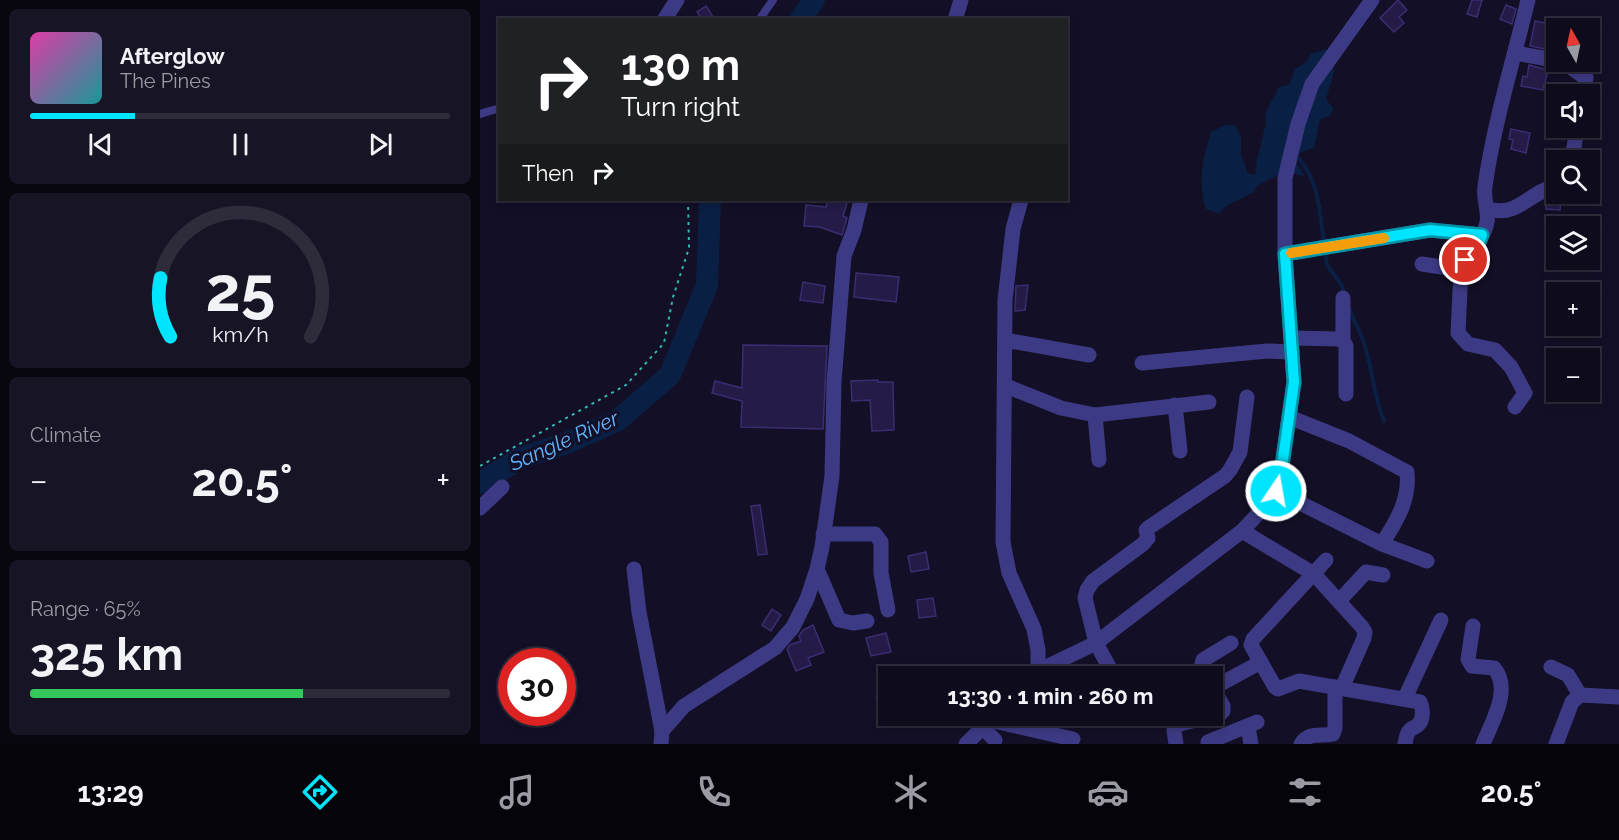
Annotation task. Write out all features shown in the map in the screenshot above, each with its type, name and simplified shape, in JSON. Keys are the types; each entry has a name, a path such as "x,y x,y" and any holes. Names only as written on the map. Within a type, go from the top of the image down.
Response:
{"street":[{"path":"665,18 677,0"},
{"path":"956,18 962,0"},
{"path":"1051,666 1096,643 1242,531 1276,491 1294,382 1285,254 1285,178 1289,155 1312,84 1372,0"},
{"path":"1515,407 1525,393 1511,367 1495,350 1468,344 1458,333 1461,270 1465,260 1475,252 1488,225 1484,187 1493,140 1528,0"},
{"path":"1515,53 1569,66 1586,78 1584,84"},
{"path":"1488,209 1497,212 1512,210 1546,188"},
{"path":"661,738 684,706 775,648 793,627 807,599 817,569 832,476 834,382 844,256 854,230 861,201"},
{"path":"1021,201 1012,241 1005,300 1003,542 1009,573 1034,629 1038,650 1036,666"},
{"path":"1285,254 1430,230 1482,235"},
{"path":"1422,264 1461,270"},
{"path":"1343,298 1346,394"},
{"path":"1005,340 1089,355"},
{"path":"1142,363 1268,351 1291,345 1343,340"},
{"path":"1006,386 1061,408 1095,415 1209,402"},
{"path":"1109,666 1096,643 1085,598 1087,590 1093,581 1143,544 1148,538 1146,530 1148,528 1225,476 1240,452 1247,397"},
{"path":"1175,405 1180,451"},
{"path":"1095,415 1099,460"},
{"path":"1289,417 1349,441 1407,472 1401,514 1382,544"},
{"path":"480,508 502,487"},
{"path":"1276,491 1382,544 1427,561"},
{"path":"1242,531 1314,574 1365,632 1339,688 1333,734 1312,735 1301,744"},
{"path":"824,534 875,534 881,542 881,573 888,610"},
{"path":"1326,560 1253,639 1251,645 1278,689 1299,681 1420,702 1423,710 1421,720 1406,735 1405,744"},
{"path":"634,569 639,612 661,738"},
{"path":"817,569 839,620 853,623 867,621"},
{"path":"1339,602 1366,572 1383,575"},
{"path":"1406,698 1441,620"},
{"path":"1473,626 1468,659 1472,666 1494,668 1501,676 1502,694 1483,744"},
{"path":"1202,666 1203,660 1231,643"},
{"path":"1223,682 1261,662"},
{"path":"1551,667 1568,675 1580,695"},
{"path":"1556,744 1572,702 1580,695 1619,697"},
{"path":"1205,726 1208,743 1252,725 1251,744"},
{"path":"995,742 998,726"},
{"path":"1026,726 1073,739"},
{"path":"1176,726 1176,744"},
{"path":"966,744 982,728 995,742"}],"lane":[{"path":"760,18 773,0"},
{"path":"480,114 498,109"}],"path":[{"path":"480,466 626,385 664,343 673,297 689,248 688,201"}],"water":[{"path":"1326,49 1338,58 1333,64 1334,72 1326,99 1333,108 1330,116 1320,119 1314,148 1303,151 1294,158 1305,176 1284,172 1257,186 1254,192 1226,206 1219,214 1206,209 1202,179 1211,132 1225,125 1235,125 1241,137 1241,154 1248,173 1255,175 1266,123 1265,114 1279,87 1289,85 1295,69 1306,62 1311,54"}],"building":[{"path":"1398,0 1407,10 1399,17 1404,23 1394,32 1380,18"},
{"path":"1472,0 1482,0 1477,17 1467,14"},
{"path":"1506,5 1516,9 1512,24 1500,19"},
{"path":"706,6 714,18 701,18 697,12"},
{"path":"1535,21 1546,23 1546,49 1530,46"},
{"path":"1529,65 1546,69 1548,72 1543,90 1521,86 1523,76 1527,77"},
{"path":"1511,129 1530,133 1526,153 1511,149 1513,140 1509,139"},
{"path":"828,201 848,201 843,216 847,218 842,235 820,227 804,226 806,205 826,207"},
{"path":"1546,204 1560,204 1560,210 1546,209"},
{"path":"856,273 899,277 896,302 854,297"},
{"path":"803,282 825,286 823,303 800,300"},
{"path":"1028,285 1025,310 1015,311 1016,286"},
{"path":"743,345 827,346 823,429 741,427 742,401 712,393 715,381 742,388"},
{"path":"878,380 878,382 893,382 894,430 872,431 870,400 852,401 851,381"},
{"path":"760,505 767,554 758,555 751,506"},
{"path":"926,552 929,569 911,572 908,556"},
{"path":"933,598 936,616 919,618 917,600"},
{"path":"772,609 781,615 771,631 762,625"},
{"path":"813,625 824,652 808,658 811,665 796,671 787,649 790,645 801,641 799,636 803,630"},
{"path":"886,633 891,652 871,656 866,638"}],"waterway":[{"name":"Sangle River","path":"801,18 814,0"},
{"path":"1297,156 1314,186 1320,208 1324,244"},
{"name":"Sangle River","path":"480,483 521,458 564,444 617,421 670,375 707,285 710,201"},
{"path":"1325,251 1327,265 1341,284 1345,295"},
{"path":"1349,308 1364,343 1384,421"}],"slow traffic":[{"path":"1291,253 1384,238"}],"route":[{"path":"1276,491 1280,479 1294,382 1285,254 1430,230 1482,235 1475,252 1465,260"}]}
